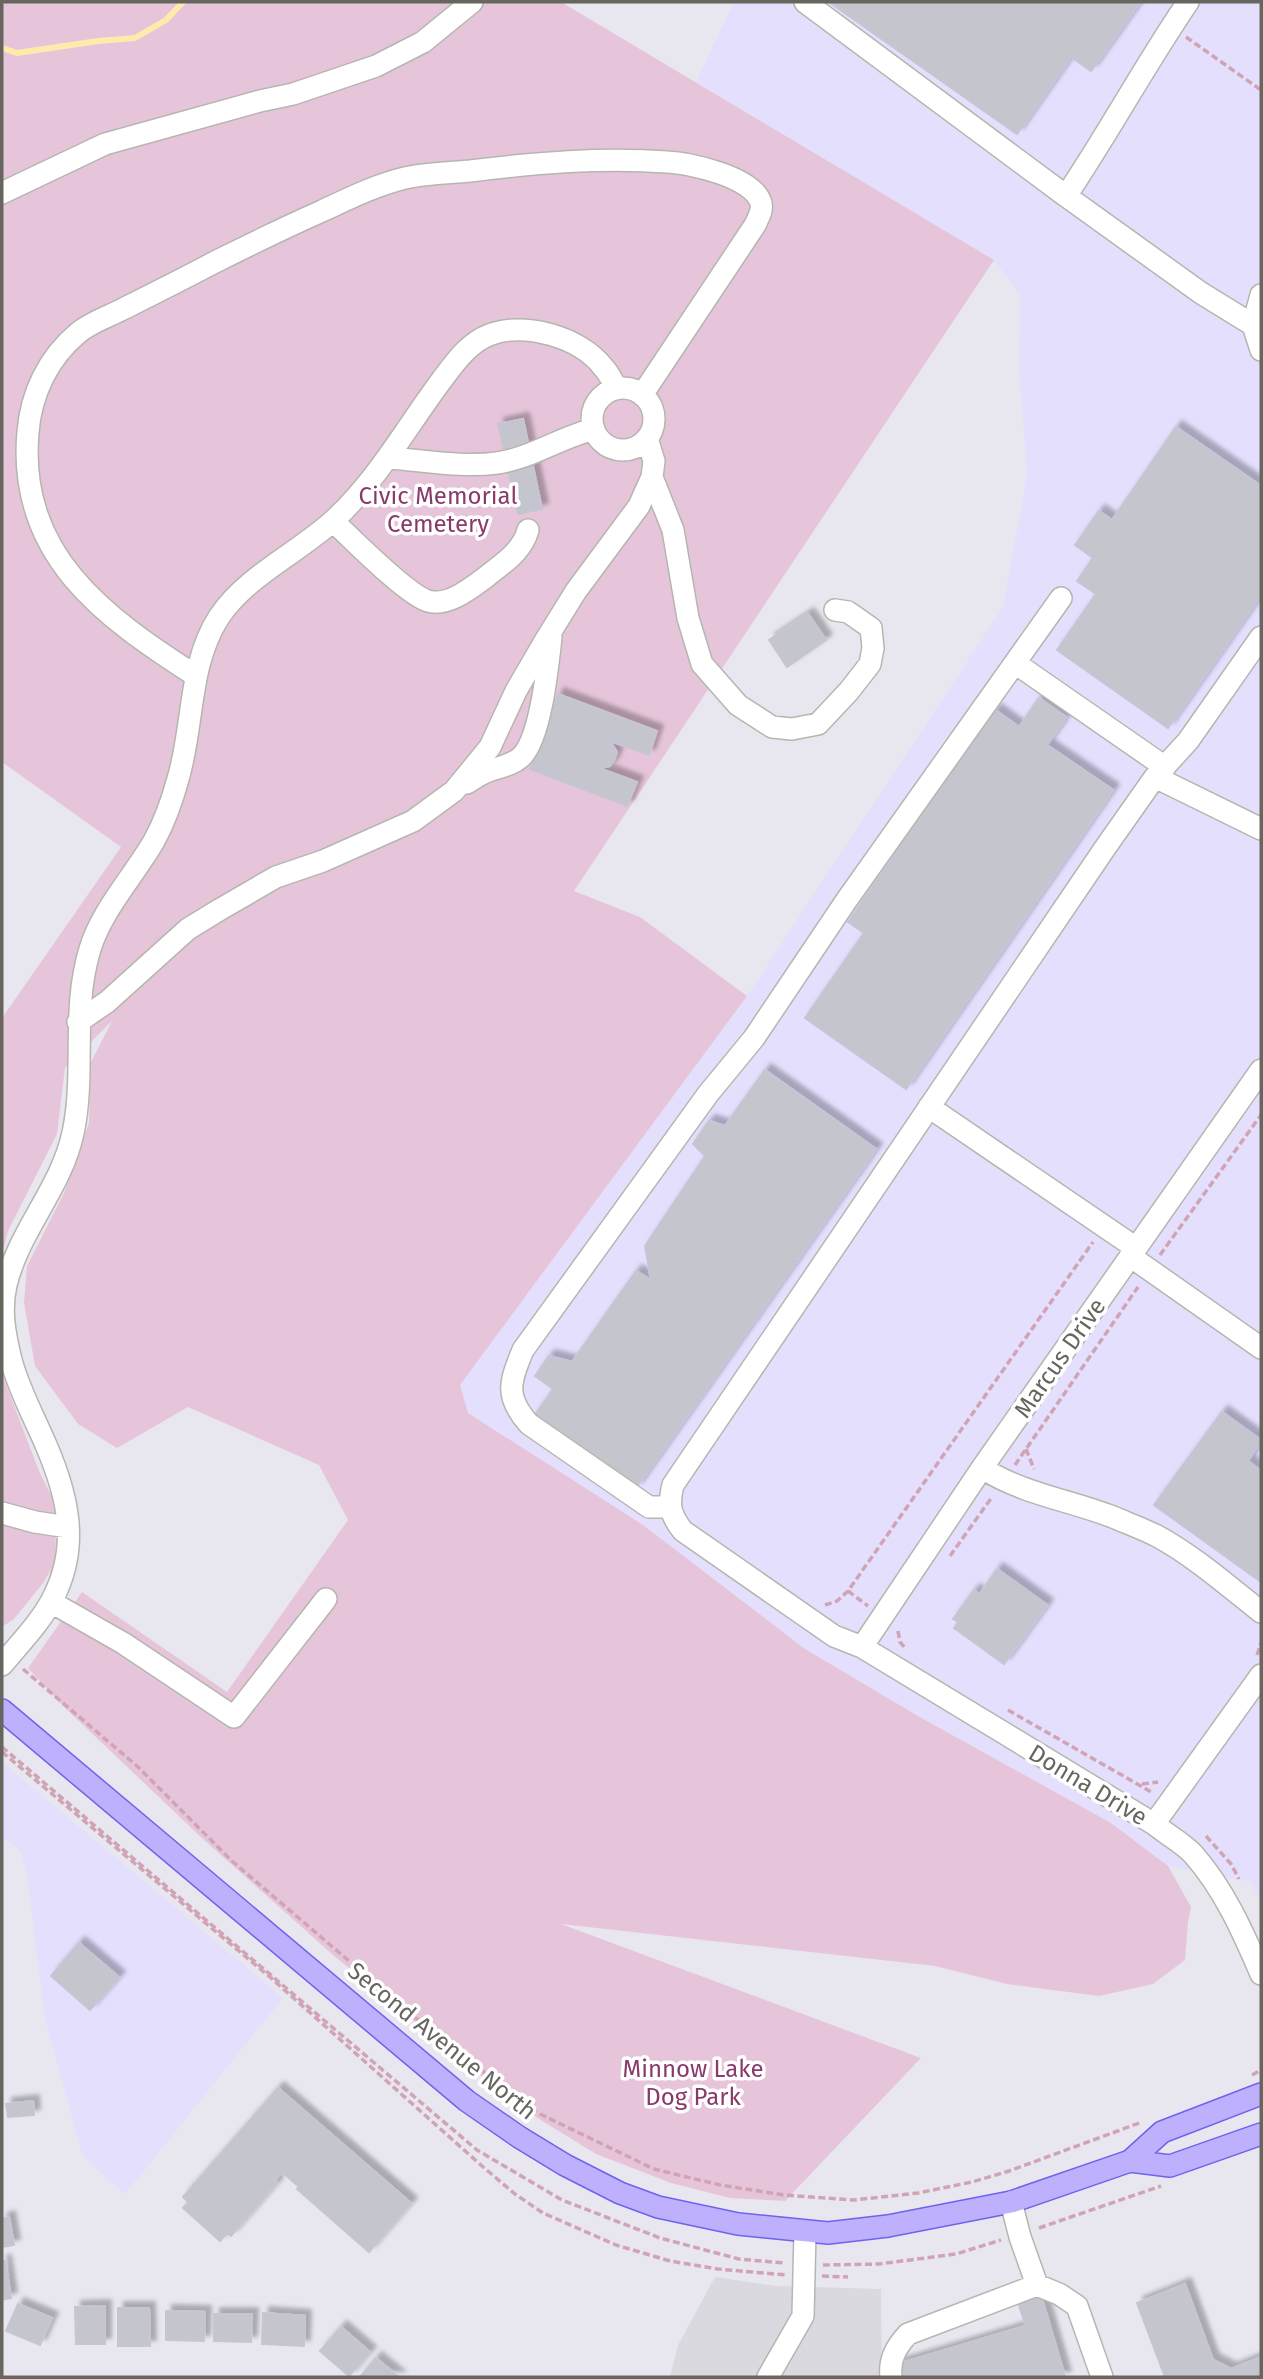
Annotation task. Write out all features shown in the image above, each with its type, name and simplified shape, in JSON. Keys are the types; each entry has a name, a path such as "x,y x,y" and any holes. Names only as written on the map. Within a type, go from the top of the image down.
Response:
{"main road":[{"name":"Second Avenue North","path":"2,1710 467,2101 519,2137 587,2176 658,2207 738,2224 805,2232 828,2233 888,2226 1011,2202 1130,2161 1162,2132 1261,2094"},
{"name":"Second Avenue North","path":"1130,2161 1170,2166 1261,2134"}],"street":[{"path":"2,193 105,144 293,94 376,66 423,42 472,2"},
{"path":"805,2 1066,196 1201,293 1253,325"},
{"path":"1066,196 1099,147 1155,50 1188,2"},
{"path":"196,676 139,638 91,597 50,546 36,517 27,445 29,422 44,373 79,332 300,221 367,190 408,178 513,166 594,161 668,162 707,168 753,190 761,201 762,211 642,395"},
{"path":"1261,295 1253,325 1261,350"},
{"path":"2,1259 20,1241 41,1210 61,1171 74,1131 78,1083 78,1022 90,948 102,922 152,844 168,813 180,772 196,676 215,622 245,588 333,521 388,458 461,354 486,335 514,329 546,332 581,348 602,365 617,388"},
{"path":"617,388 630,388 642,395 650,403 653,416 652,429 647,438 632,448 617,449 604,444 594,429 592,419 597,401 617,388"},
{"path":"388,458 498,463 540,451 570,435 594,429"},
{"path":"454,791 491,747 516,691 552,630 576,592 639,506 652,477 654,461 647,438"},
{"path":"652,477 673,530 688,618 702,664 738,705 772,727 792,729 818,724 870,664 873,648 871,628 848,612 835,610"},
{"path":"333,521 406,587 428,602 444,601 462,594 512,557 525,540 528,530"},
{"path":"1061,598 846,901 754,1038 708,1094 523,1350 512,1378 516,1410 529,1424 649,1507 669,1507 673,1485 1105,848 1160,772 1188,741 1261,637"},
{"path":"78,1022 107,1002 188,929 219,909 276,877 323,861 413,821 486,772 520,758 526,750 542,707 552,630"},
{"path":"1015,663 1160,772 1261,829"},
{"name":"Marcus Drive","path":"862,1647 982,1468 1261,1070"},
{"path":"929,1107 1133,1252 1150,1269 1261,1348"},
{"path":"4,1662 51,1602 65,1571 68,1527 64,1492 17,1381 2,1323 5,1287 20,1241"},
{"path":"982,1468 1003,1481 1110,1516 1156,1536 1261,1612"},
{"name":"Donna Drive","path":"669,1507 673,1519 682,1531 834,1636 862,1647 1154,1824 1192,1852 1216,1884 1261,1974"},
{"path":"2,1513 68,1527"},
{"path":"51,1602 123,1643 234,1717 326,1599"},
{"path":"1154,1824 1261,1675"},
{"path":"1011,2202 1037,2285"},
{"path":"768,2377 803,2316 805,2232"},
{"path":"891,2377 889,2363 908,2334 1037,2285 1059,2294 1077,2306 1102,2377"}],"path":[{"path":"1171,26 1261,90"},
{"path":"946,1561 1261,1115"},
{"path":"822,1606 837,1601 856,1580 1093,1241 1088,1233"},
{"path":"4,1662 32,1675 137,1766 232,1861 445,2043 540,2115 654,2169 720,2185 784,2195 854,2200 918,2193 972,2182 1146,2121"},
{"path":"2,1747 477,2150 562,2200 660,2238 739,2259 805,2265 879,2264 956,2254 1110,2205 1172,2182"}],"shaded area":[{"path":"734,2 1261,2 1261,1903 1251,1882 1168,1866 1111,1823 918,1716 805,1649 643,1525 468,1413 460,1385 747,996 1003,607 1027,476 1019,367 1020,295 994,260 696,82"},
{"path":"2,1762 283,1998 125,2194 83,2157 45,2019 27,1876 20,1851 2,1836"},
{"path":"715,2277 776,2286 881,2289 882,2377 670,2377 678,2345"}],"green space":[{"path":"2,2 561,2 994,260 574,891 640,917 747,996 460,1385 468,1413 643,1525 805,1649 918,1716 1111,1823 1168,1866 1191,1907 1185,1960 1153,1984 1099,1996 1007,1984 935,1966 561,1924 921,2058 785,2201 730,2198 671,2183 596,2154 518,2106 333,1955 202,1838 61,1704 28,1668 82,1592 227,1692 348,1520 319,1465 188,1407 117,1448 78,1424 35,1366 24,1303 27,1266 64,1193 89,1123 91,1062 112,1021 65,1068 57,1134 8,1231 2,1254 2,1018 121,847 2,762"},
{"path":"2,1374 39,1471 55,1503 56,1560 44,1582 14,1619 2,1627"}],"building":[{"path":"829,2 1140,2 1091,71 1071,57 1017,134"},
{"path":"523,419 542,509 518,514 498,424"},
{"path":"1176,427 1261,486 1261,595 1168,728 1057,650 1096,594 1077,581 1093,558 1075,545 1099,511 1112,520"},
{"path":"808,614 826,640 787,667 769,640"},
{"path":"558,694 657,731 649,755 610,741 617,752 614,760 610,766 599,768 637,782 627,806 530,769 540,748 520,741 530,711 549,717"},
{"path":"1039,698 1066,717 1047,745 1113,790 906,1089 805,1018 864,933 848,922 995,710 1019,727"},
{"path":"765,1070 876,1149 636,1488 534,1416 553,1389 535,1376 549,1356 572,1362 636,1271 651,1280 645,1246 705,1156 693,1144 709,1121 725,1126"},
{"path":"1222,1412 1261,1440 1248,1461 1261,1471 1261,1582 1154,1505"},
{"path":"997,1569 1047,1605 1004,1664 954,1628 958,1622 953,1619 974,1590 979,1595"},
{"path":"79,1943 119,1977 90,2010 51,1976"},
{"path":"278,2088 411,2203 369,2252 297,2189 299,2187 282,2172 275,2180 277,2183 231,2236 227,2233 220,2241 183,2208 188,2202 183,2197"},
{"path":"33,2101 34,2115 8,2117 6,2104"},
{"path":"9,2217 14,2245 2,2247 2,2219"},
{"path":"2,2261 5,2261 11,2298 2,2300"},
{"path":"1185,2284 1213,2360 1231,2369 1261,2357 1261,2377 1165,2377 1137,2303"},
{"path":"1041,2296 1048,2319 1026,2326 1018,2303"},
{"path":"18,2304 52,2318 40,2345 6,2331"},
{"path":"105,2306 105,2344 76,2344 75,2307"},
{"path":"118,2308 149,2308 150,2346 118,2346"},
{"path":"166,2311 205,2312 204,2341 166,2340"},
{"path":"263,2313 305,2316 304,2346 262,2344"},
{"path":"214,2314 252,2314 251,2342 214,2341"},
{"path":"1048,2319 1065,2377 902,2377 898,2364"},
{"path":"341,2327 370,2352 349,2376 320,2351"},
{"path":"376,2358 399,2377 360,2377"}],"waterway":[{"path":"2,48 17,53 135,38 166,20 183,2"}],"park label":[{"name":"Civic Memorial Cemetery","path":"438,510"},
{"name":"Minnow Lake Dog Park","path":"693,2083"}]}
